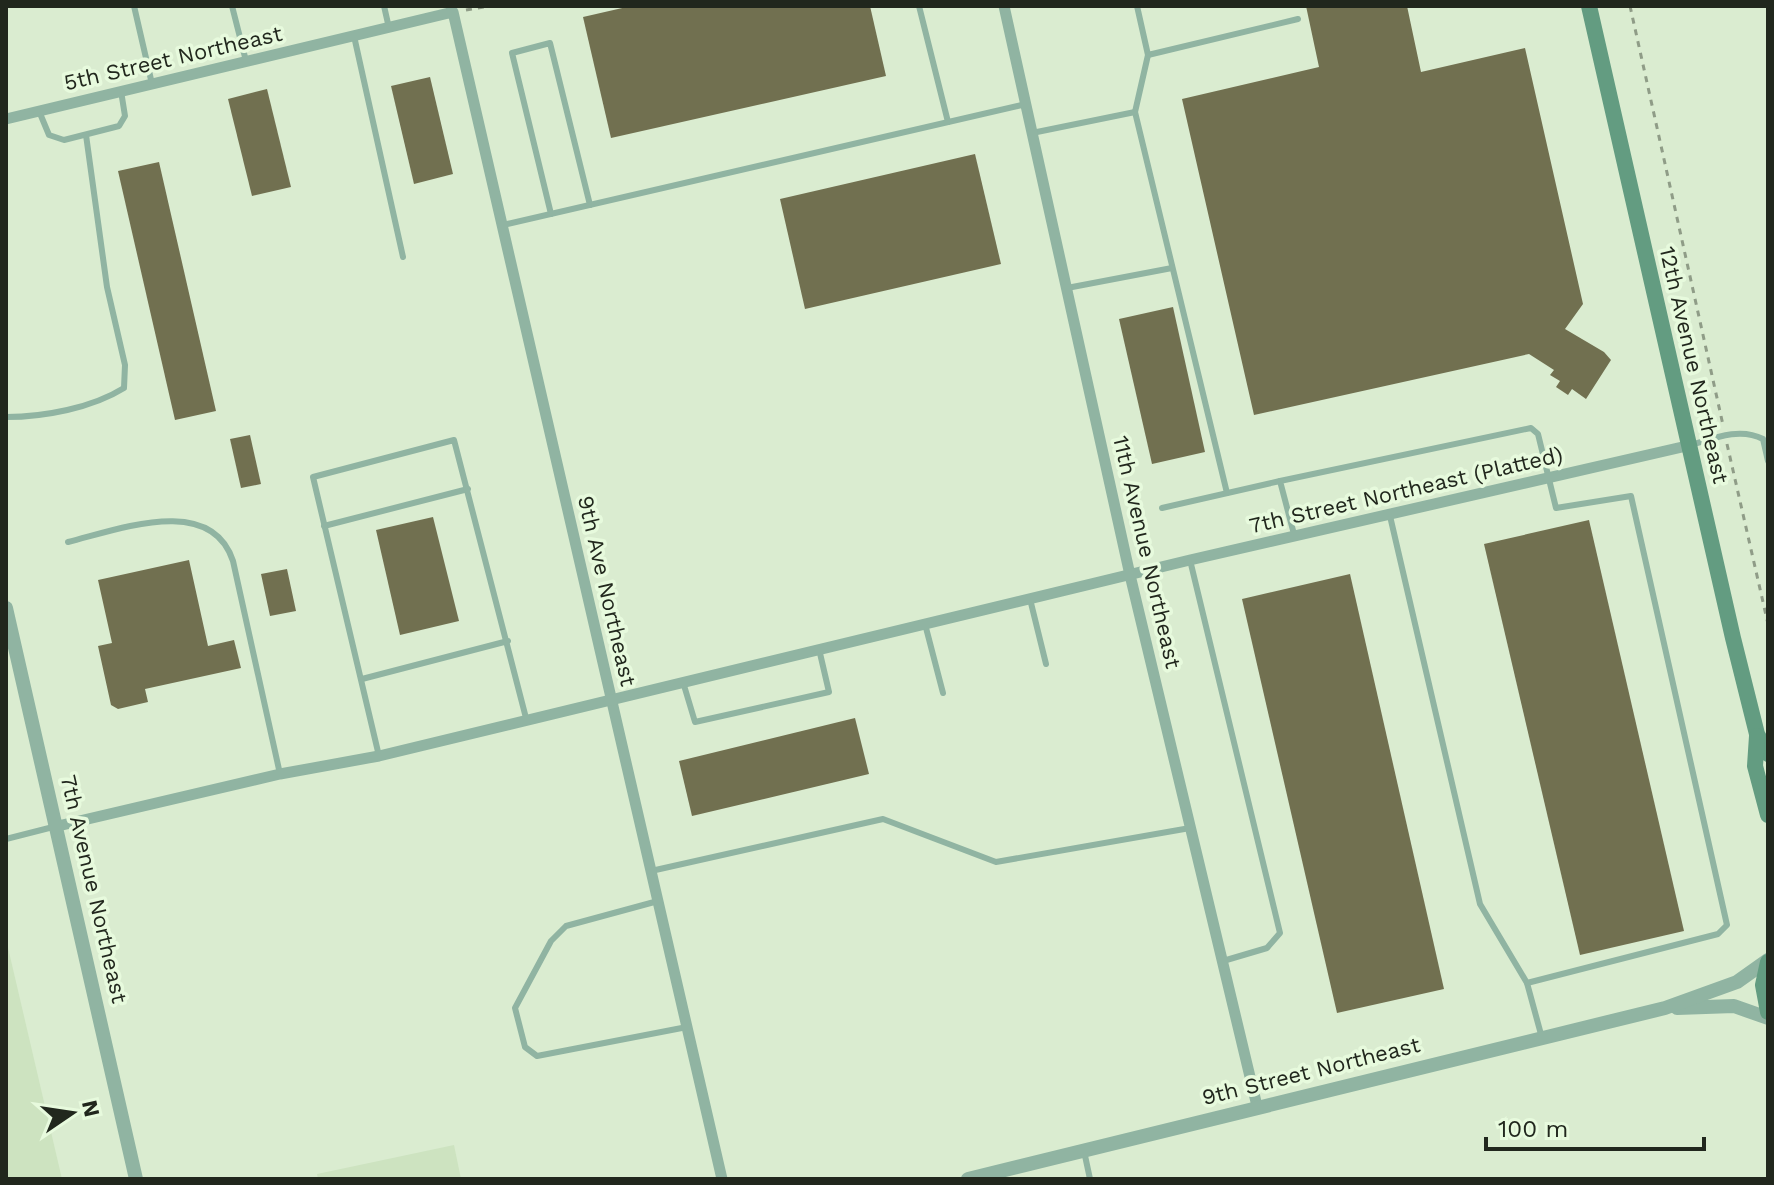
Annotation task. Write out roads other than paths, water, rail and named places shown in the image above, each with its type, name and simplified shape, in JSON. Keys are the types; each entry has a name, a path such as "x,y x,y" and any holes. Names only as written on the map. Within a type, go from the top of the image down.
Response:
{"main road":[{"name":"12th Avenue Northeast","path":"1589,6 1757,734 1768,754"},
{"name":"12th Avenue Northeast","path":"1757,734 1755,766 1768,815"},
{"path":"1768,961 1763,985 1768,1012"}],"street":[{"name":"11th Avenue Northeast","path":"1004,6 1130,575 1257,1106"},
{"name":"5th Street Northeast","path":"6,119 453,12"},
{"name":"9th Ave Northeast","path":"453,12 722,1179"},
{"name":"7th Street Northeast (Platted)","path":"58,826 280,774 379,756 526,718 1190,560 1691,445"},
{"name":"7th Avenue Northeast","path":"6,608 136,1179"},
{"name":"9th Street Northeast","path":"968,1179 1665,1008 1737,982 1768,961"},
{"name":"9th Street Northeast","path":"1665,1008 1734,1006 1768,1018"}],"lane":[{"path":"134,6 152,84"},
{"path":"232,6 246,62"},
{"path":"384,6 389,28"},
{"path":"919,6 948,122"},
{"path":"1137,6 1148,55 1135,112 1227,493"},
{"path":"1148,55 1298,19"},
{"path":"354,36 403,257"},
{"path":"551,214 512,53 550,43 590,205"},
{"path":"39,111 49,135 64,140 86,135 119,126 125,116 121,91"},
{"path":"502,225 1026,104"},
{"path":"1032,133 1135,112"},
{"path":"6,417 25,417 106,399 124,388 125,365 107,287 86,135"},
{"path":"1067,288 1172,268"},
{"path":"1162,508 1531,428 1538,434 1556,508 1631,496 1727,925 1718,934 1527,983"},
{"path":"1691,445 1725,434 1751,433 1763,439 1768,461"},
{"path":"379,756 313,477 454,440 526,718"},
{"path":"1280,481 1295,538"},
{"path":"324,526 468,489"},
{"path":"1390,516 1480,904 1527,983 1542,1038"},
{"path":"68,542 145,523 200,525 220,536 233,561 280,774"},
{"path":"1190,560 1280,933 1267,948 1223,961"},
{"path":"1030,599 1046,664"},
{"path":"925,624 943,693"},
{"path":"362,679 508,641"},
{"path":"683,682 695,722 829,692 819,649"},
{"path":"651,871 883,819 996,862 1190,828"},
{"path":"6,839 58,826"},
{"path":"658,901 566,926 551,941 515,1008 525,1047 537,1056 687,1027"},
{"path":"1084,1150 1090,1179"}]}
